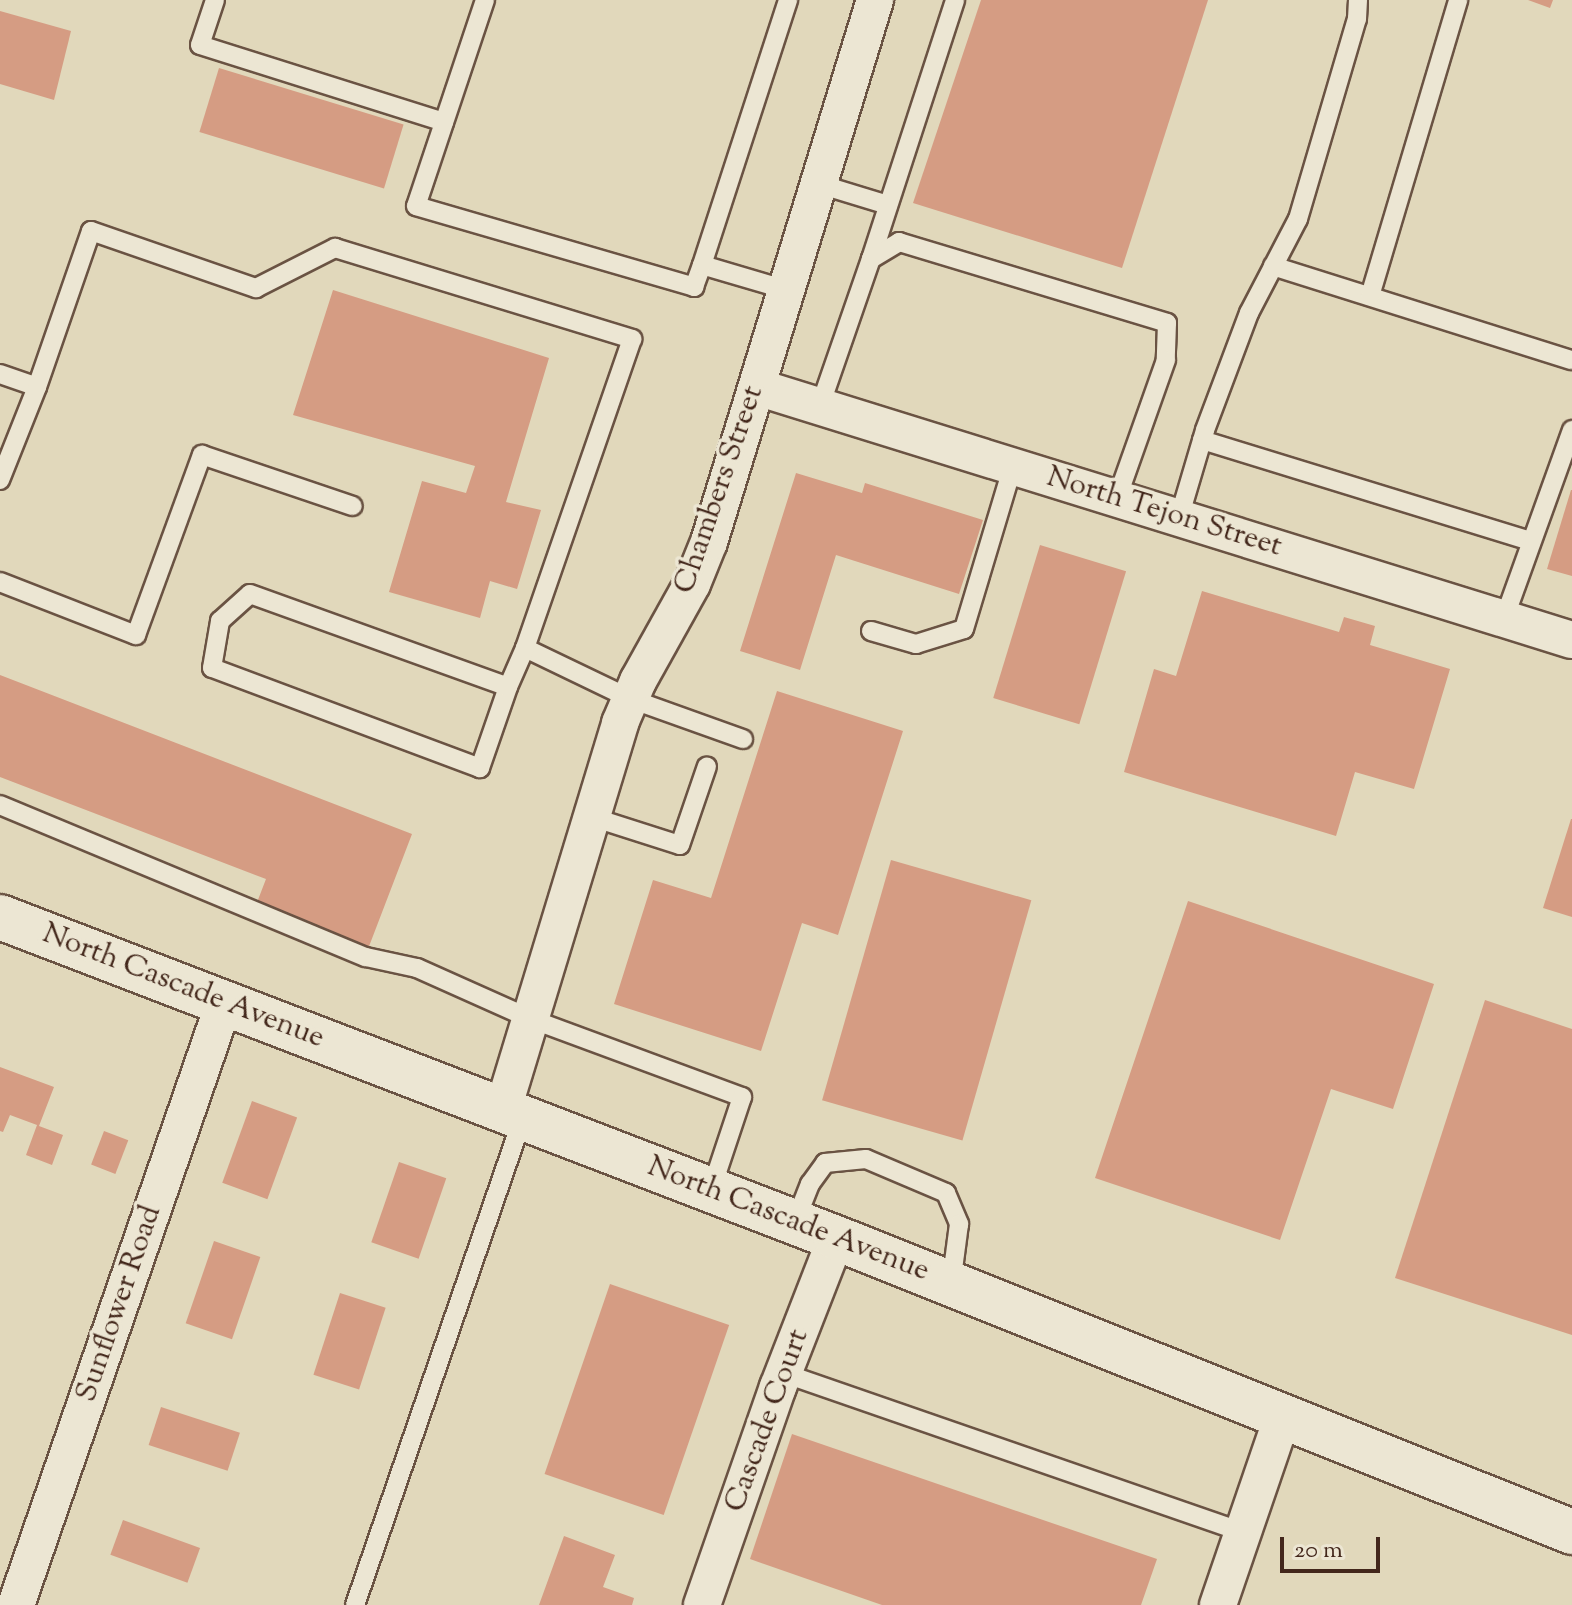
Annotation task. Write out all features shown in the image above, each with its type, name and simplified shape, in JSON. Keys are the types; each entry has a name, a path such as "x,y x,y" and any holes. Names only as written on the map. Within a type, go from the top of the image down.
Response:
{"street":[{"name":"Chambers Street","path":"513,1113 531,1019 592,817 631,699 697,570 757,387 875,0"},
{"name":"North Tejon Street","path":"757,387 1572,640"},
{"name":"North Cascade Avenue","path":"0,917 836,1238 1572,1532"},
{"name":"Sunflower Road","path":"16,1605 224,1003"},
{"name":"Cascade Court","path":"702,1605 783,1373 836,1238"},
{"path":"1218,1605 1282,1418"}],"lane":[{"path":"215,0 200,45 444,122"},
{"path":"485,0 416,206 694,287 788,0"},
{"path":"820,406 955,0"},
{"path":"1179,518 1202,440 1244,326 1298,219 1357,19 1358,0"},
{"path":"1370,296 1458,0"},
{"path":"819,184 888,205"},
{"path":"0,480 37,387 91,231 256,288 335,248 632,339 480,768 212,668 220,621 250,594 508,687"},
{"path":"871,259 899,242 1167,323 1166,360 1117,498"},
{"path":"702,265 787,290"},
{"path":"1273,266 1572,360"},
{"path":"0,374 37,387"},
{"path":"1504,619 1572,430"},
{"path":"1202,440 1531,541"},
{"path":"0,582 136,635 202,455 353,506"},
{"path":"871,631 916,644 964,629 1013,466"},
{"path":"525,648 631,699 743,739"},
{"path":"592,817 680,845 707,766"},
{"path":"0,805 366,957 417,968 531,1019 742,1097 711,1190"},
{"path":"355,1605 513,1113"},
{"path":"795,1222 810,1184 825,1163 866,1159 946,1193 959,1224 951,1285"},
{"path":"783,1373 1243,1532"}],"building":[{"path":"981,0 1208,0 1122,268 913,203"},
{"path":"1528,0 1553,0 1550,8"},
{"path":"0,11 71,31 54,100 0,84"},
{"path":"219,68 404,124 384,189 199,132"},
{"path":"333,290 549,358 506,502 541,510 517,589 490,581 480,618 389,592 422,481 466,493 475,466 293,415"},
{"path":"796,473 862,493 865,483 983,520 959,594 836,555 800,670 740,651"},
{"path":"1572,490 1572,576 1547,569"},
{"path":"1040,545 1126,571 1079,724 993,698"},
{"path":"1202,591 1339,632 1344,617 1375,626 1370,645 1450,669 1414,789 1355,772 1336,836 1124,772 1154,669 1176,676"},
{"path":"0,675 412,834 368,949 256,905 266,879 0,777"},
{"path":"777,691 903,731 838,935 802,923 761,1051 614,1004 653,880 711,898"},
{"path":"1572,819 1572,917 1543,908"},
{"path":"891,860 1031,900 962,1141 822,1100"},
{"path":"1188,901 1434,984 1393,1109 1331,1089 1280,1240 1095,1178"},
{"path":"1485,1000 1572,1029 1572,1335 1395,1278"},
{"path":"0,1067 54,1087 39,1126 63,1135 52,1165 26,1155 37,1125 10,1115 3,1132 0,1131"},
{"path":"252,1101 297,1117 267,1199 222,1183"},
{"path":"104,1131 128,1140 115,1174 91,1165"},
{"path":"399,1162 446,1178 419,1259 371,1242"},
{"path":"214,1241 260,1257 232,1339 186,1323"},
{"path":"610,1284 729,1325 664,1515 545,1474"},
{"path":"340,1293 386,1308 359,1390 313,1375"},
{"path":"161,1407 240,1433 228,1471 149,1445"},
{"path":"792,1434 1157,1559 1141,1605 882,1605 750,1559"},
{"path":"123,1520 200,1548 187,1583 110,1555"},
{"path":"564,1536 615,1555 603,1587 634,1598 632,1605 539,1605"}]}
